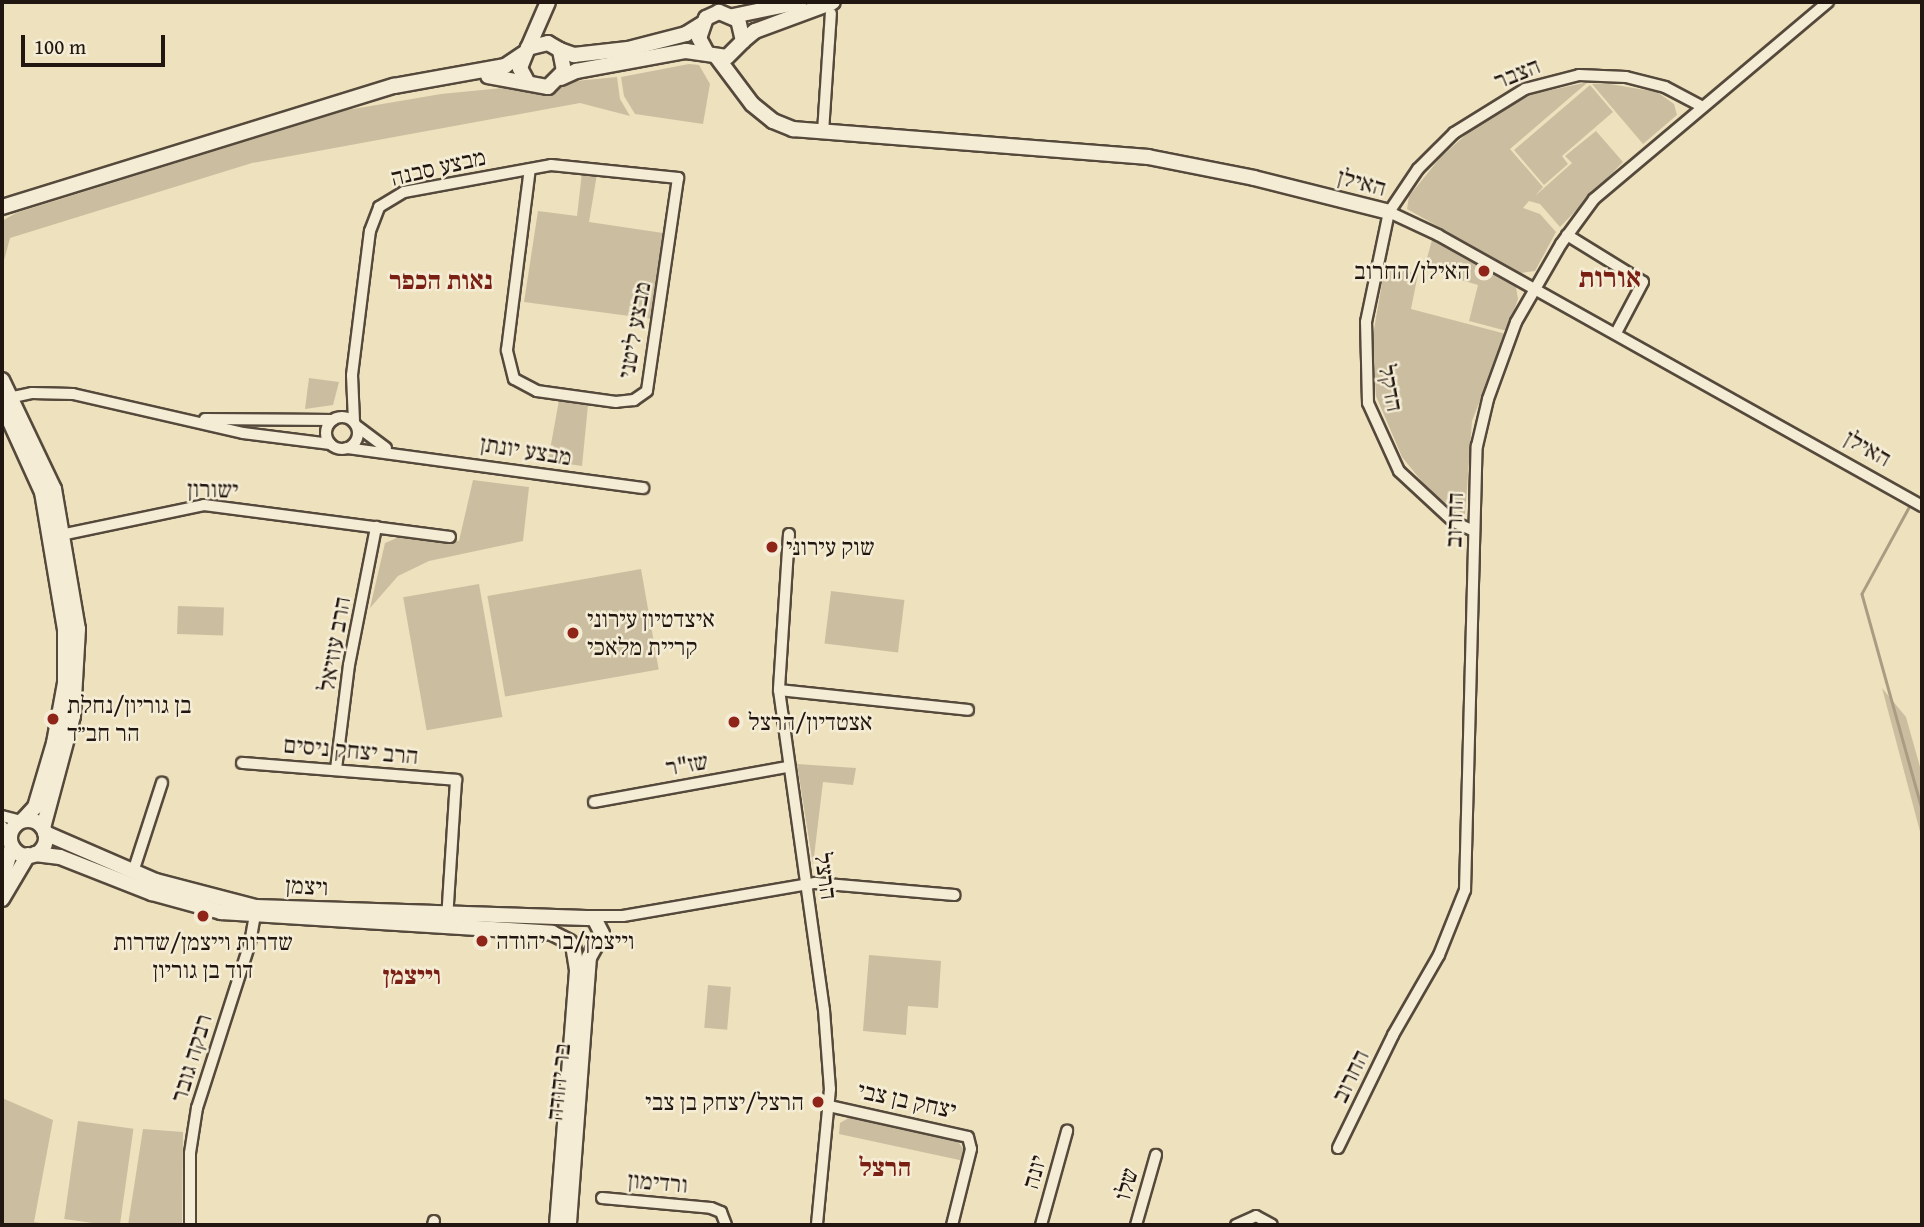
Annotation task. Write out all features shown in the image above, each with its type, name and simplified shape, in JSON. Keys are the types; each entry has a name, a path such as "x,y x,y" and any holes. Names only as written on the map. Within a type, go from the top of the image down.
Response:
{"street":[{"path":"4,208 394,86 505,66 541,42 574,55 628,49 685,34 712,14 733,16 800,2"},
{"name":"החרוב","path":"1338,1148 1393,1035 1447,940 1465,890 1474,531 1483,415 1534,288 1567,234 1594,200 1701,106 1828,2"},
{"path":"546,6 546,31 565,64 561,78"},
{"path":"527,81 520,68 546,6"},
{"path":"444,78 502,76 541,87 592,68 711,54 740,46 755,31 832,7 823,132"},
{"path":"733,16 742,26 739,83"},
{"path":"702,24 699,38 711,54"},
{"name":"האילן","path":"711,54 739,83 752,104 773,121 823,132 1148,158 1243,176 1389,212 1616,333 1922,506"},
{"name":"הצבר","path":"1389,212 1419,169 1454,133 1525,89 1579,75 1626,76 1665,87 1701,106"},
{"name":"מבצע סבנה","path":"355,423 352,375 370,230 379,206 404,191 530,169 576,164 678,178"},
{"name":"מבצע ליטני","path":"530,169 507,350 509,370 520,385 537,391 616,402 634,400 651,383 678,178"},
{"name":"הדקל","path":"1389,212 1366,322 1368,403 1399,471 1454,522 1474,531"},
{"path":"1567,234 1643,282 1616,333"},
{"name":"מבצע סבנה","path":"334,419 352,375"},
{"path":"2,380 4,400 58,536 77,618 77,684 67,746 44,830 45,843 32,855 2,899"},
{"path":"4,400 73,394 154,413 243,432 347,448 357,439 355,423 334,419 239,421 154,413"},
{"path":"330,444 326,430 334,419"},
{"name":"מבצע יונתן","path":"355,423 374,442 403,452"},
{"name":"מבצע יונתן","path":"347,448 403,452 643,488"},
{"name":"ישורון","path":"58,536 204,505 450,537"},
{"name":"הרב עוזיאל","path":"336,769 349,665 376,527"},
{"name":"הרצל","path":"789,534 779,690 824,1010 829,1106 817,1225"},
{"path":"2,879 12,829 22,821 45,783 65,682 65,630 58,536"},
{"path":"779,690 968,710"},
{"name":"הרב יצחק ניסים","path":"242,763 456,780 446,922"},
{"name":"שז\"ר","path":"594,802 788,767"},
{"path":"133,872 162,783"},
{"path":"2,816 44,830"},
{"path":"2,826 11,843 32,855"},
{"name":"ויצמן","path":"44,830 133,872 255,912"},
{"name":"ויצמן","path":"32,855 60,857 180,902 255,912 446,922 552,933 572,944"},
{"name":"ויצמן","path":"446,922 633,915 807,884 853,885 954,895"},
{"name":"רבקה גובר","path":"190,1225 190,1153 197,1108 255,912"},
{"name":"ויצמן","path":"599,940 633,915"},
{"path":"583,916 598,923 599,940 585,950 572,944 567,930 583,916"},
{"name":"בר יהודה","path":"569,1225 589,957 599,940"},
{"name":"בר יהודה","path":"557,1225 577,970 572,944"},
{"name":"יצחק בן צבי","path":"829,1106 968,1137 971,1149 952,1225"},
{"name":"יונה","path":"1041,1225 1067,1131"},
{"name":"שלו","path":"1136,1225 1156,1155"},
{"name":"ורדימון","path":"602,1198 711,1208 721,1212 726,1225"},
{"path":"1236,1225 1256,1216 1272,1225"}],"shaded area":[{"path":"689,64 699,65 710,84 703,124 635,114 624,96 621,77"},
{"path":"617,77 620,99 630,116 580,103 252,163 10,238 2,268 2,221 16,213 347,110 441,94"},
{"path":"1588,82 1510,149 1543,187 1535,196 1572,163 1565,156 1596,131 1623,162 1560,227 1540,204 1529,201 1523,208 1540,214 1556,232 1535,271 1521,273 1407,209 1409,196 1440,158 1482,120 1533,94"},
{"path":"1604,83 1657,92 1674,104 1677,115 1643,144 1592,84"},
{"path":"1590,85 1613,112 1562,156 1568,164 1544,185 1514,150"},
{"path":"582,172 597,174 589,222 663,233 652,319 524,302 538,211 577,216"},
{"path":"1432,240 1516,287 1518,299 1507,331 1469,321 1478,285 1424,269"},
{"path":"1385,266 1418,274 1411,309 1506,334 1472,421 1465,515 1432,494 1402,457 1376,396 1372,341"},
{"path":"309,378 339,382 333,405 305,409"},
{"path":"559,400 588,405 582,466 548,461"},
{"path":"473,480 529,487 523,541 429,561 398,576 370,608 385,543 399,537 459,541"},
{"name":"איצדטיון עירוני קריית מלאכי","path":"641,569 659,669 505,697 487,596"},
{"path":"479,584 502,717 427,730 403,597"},
{"path":"831,591 904,600 898,653 825,644"},
{"path":"178,606 224,608 223,636 177,634"},
{"path":"1882,688 1906,717 1922,774 1922,839"},
{"path":"797,764 856,768 853,785 823,782 813,865"},
{"path":"869,955 941,961 938,1008 908,1006 906,1035 863,1031"},
{"path":"708,985 731,987 727,1030 704,1028"},
{"path":"2,1098 53,1120 34,1222 55,1225 2,1225"},
{"path":"852,1116 958,1142 965,1151 964,1161 839,1134 840,1123"},
{"path":"78,1121 133,1129 120,1225 64,1219"},
{"path":"143,1129 183,1132 182,1225 128,1225"}],"waterway":[{"path":"1911,504 1862,594 1922,809"}],"place":[{"name":"האילן/החרוב","path":"1484,271"},
{"name":"שוק עירוני","path":"772,547"},
{"name":"איצדטיון עירוני קריית מלאכי","path":"573,633"},
{"name":"בן גוריון/נחלת הר חב״ד","path":"53,719"},
{"name":"אצטדיון/הרצל","path":"734,722"},
{"name":"שדרות וייצמן/שדרות דוד בן גוריון","path":"203,916"},
{"name":"וייצמן/בר יהודה","path":"482,941"},
{"name":"הרצל/יצחק בן צבי","path":"818,1102"}],"district":[{"name":"אורות","path":"1610,277"},
{"name":"נאות הכפר","path":"441,280"},
{"name":"וייצמן","path":"412,975"},
{"name":"הרצל","path":"885,1167"}]}
